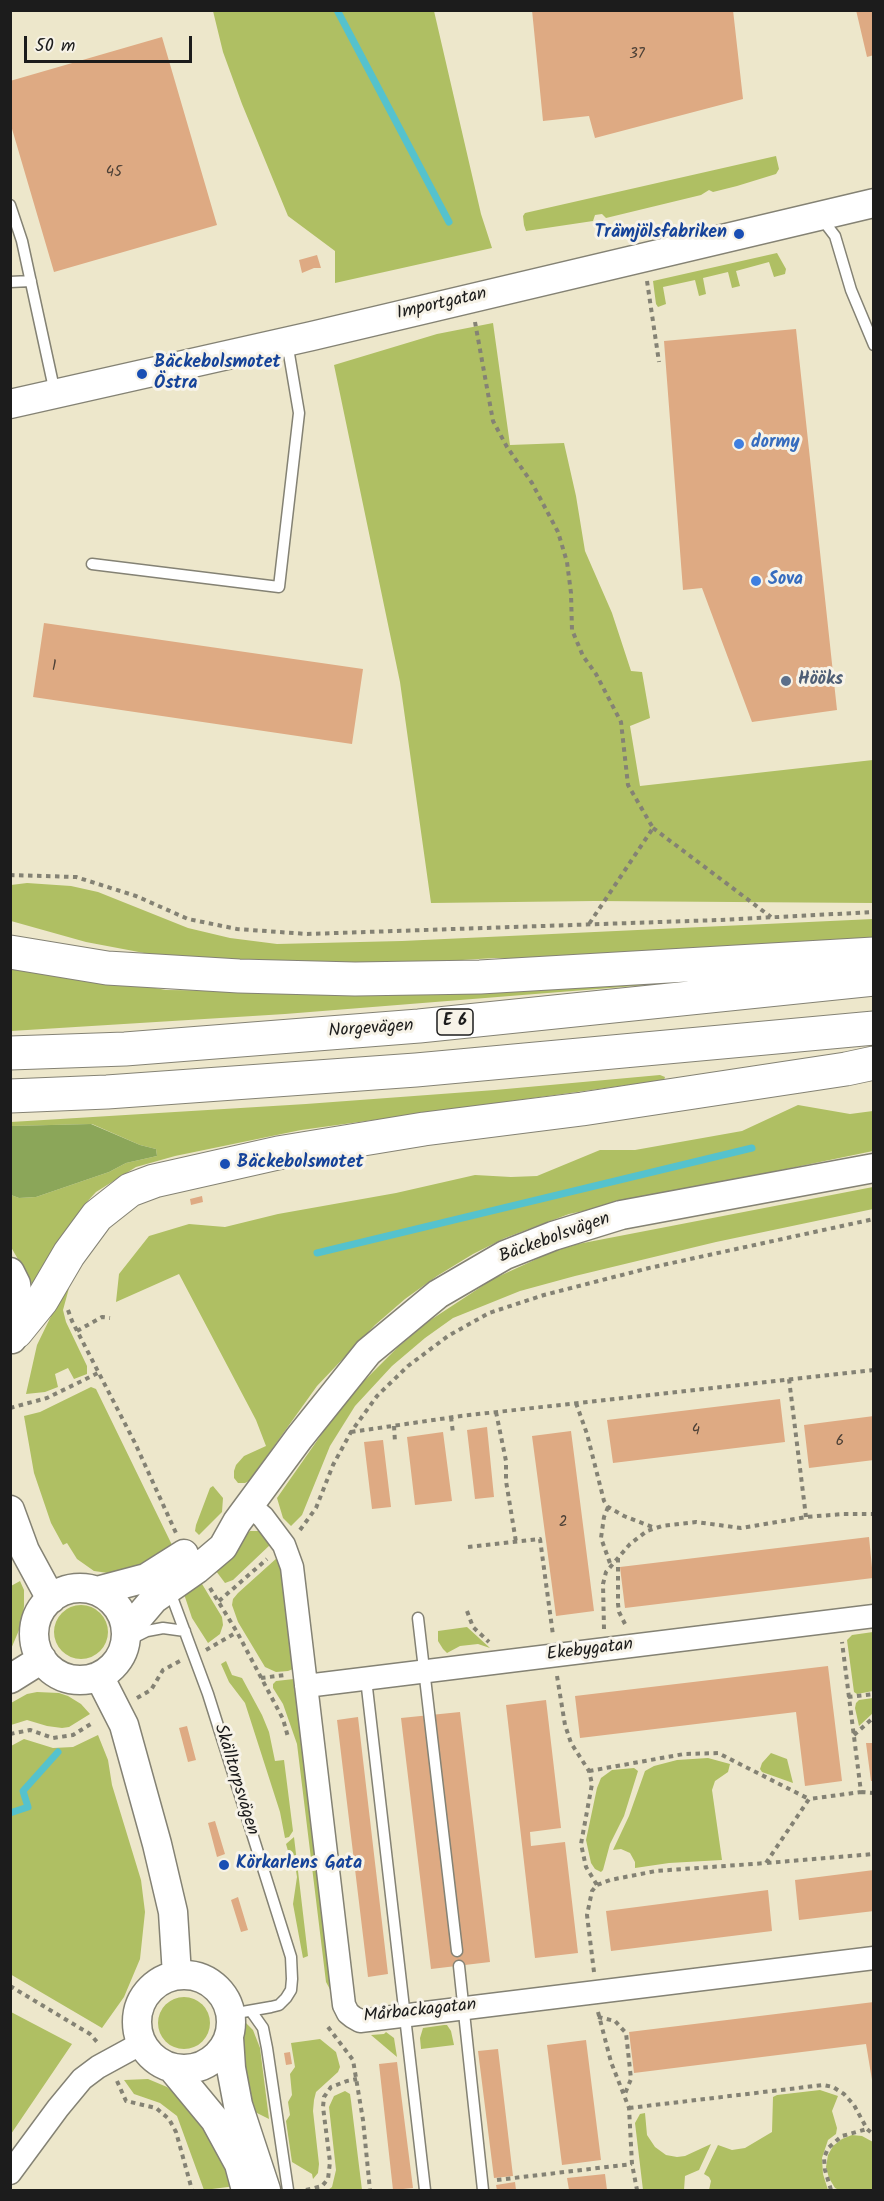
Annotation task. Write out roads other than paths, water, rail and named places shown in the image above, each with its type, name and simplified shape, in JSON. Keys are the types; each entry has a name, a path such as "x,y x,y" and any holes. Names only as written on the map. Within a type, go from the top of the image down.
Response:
{"highway":[{"path":"10,934 20,939 145,970"},
{"path":"10,952 107,968 239,976 355,979 480,977 873,954"},
{"name":"Norgevägen","path":"10,1053 125,1048 419,1026 873,979"},
{"path":"10,1095 107,1092 416,1070 873,1028"},
{"path":"13,1336 42,1300 69,1254 97,1216 130,1190 154,1181 278,1153 424,1129 835,1071 873,1063"}],"street":[{"name":"Importgatan","path":"10,404 873,203"},
{"name":"Bäckebolsvägen","path":"126,1636 164,1578 192,1560 212,1533 243,1513 299,1438 369,1352 438,1294 505,1255 553,1236 621,1215 873,1168"},
{"path":"10,1272 16,1284 20,1316 13,1336"},
{"path":"10,1510 25,1551 51,1599"},
{"name":"Mårbackagatan","path":"243,1513 263,1517 284,1545 292,1567 344,2005 348,2013 360,2020 873,1958"},
{"name":"Bäckebolsvägen","path":"97,1591 146,1578 164,1578"},
{"path":"73,1589 97,1591 112,1600 125,1623 126,1636 119,1658 114,1665 99,1676 84,1679 67,1678 53,1670 42,1659 36,1644 35,1627 41,1612 51,1599 73,1589"},
{"name":"Ekebygatan","path":"306,1686 424,1671 554,1649 873,1616"},
{"path":"10,1679 42,1659"},
{"path":"99,1676 124,1725 157,1844 173,1912 177,1975"},
{"path":"237,2021 222,2052 210,2062 187,2070 172,2068 157,2061 142,2043 137,2018 142,2000 153,1986 177,1975 196,1976 212,1984 225,1997 237,2021 231,2068 238,2105 266,2190"},
{"path":"10,2173 82,2079 98,2067 142,2043"},
{"path":"172,2068 215,2120 239,2164 246,2190"}],"lane":[{"path":"10,205 31,281 55,393"},
{"path":"819,216 835,236 851,290 873,345"},
{"path":"10,282 31,281"},
{"path":"92,564 279,587 299,413 287,341"},
{"name":"Skälltorpsvägen","path":"164,1578 208,1694 291,1957 291,1990 286,1998 279,2005 237,2021"},
{"path":"418,1618 457,1951"},
{"path":"126,1636 163,1628 185,1631"},
{"path":"366,1679 425,2190"},
{"path":"459,1965 482,2186"},
{"path":"237,2021 262,2028 288,2190"}],"waterway":[{"path":"337,10 449,222"},
{"path":"317,1253 752,1148"},
{"path":"10,1813 28,1807 23,1791 58,1752"}],"place":[{"name":"Trämjölsfabriken","path":"739,234"},
{"name":"Bäckebolsmotet Östra","path":"142,374"},
{"name":"dormy","path":"739,444"},
{"name":"Sova","path":"756,581"},
{"name":"Hööks","path":"786,681"},
{"name":"Bäckebolsmotet","path":"225,1164"},
{"name":"Körkarlens Gata","path":"224,1865"}]}
